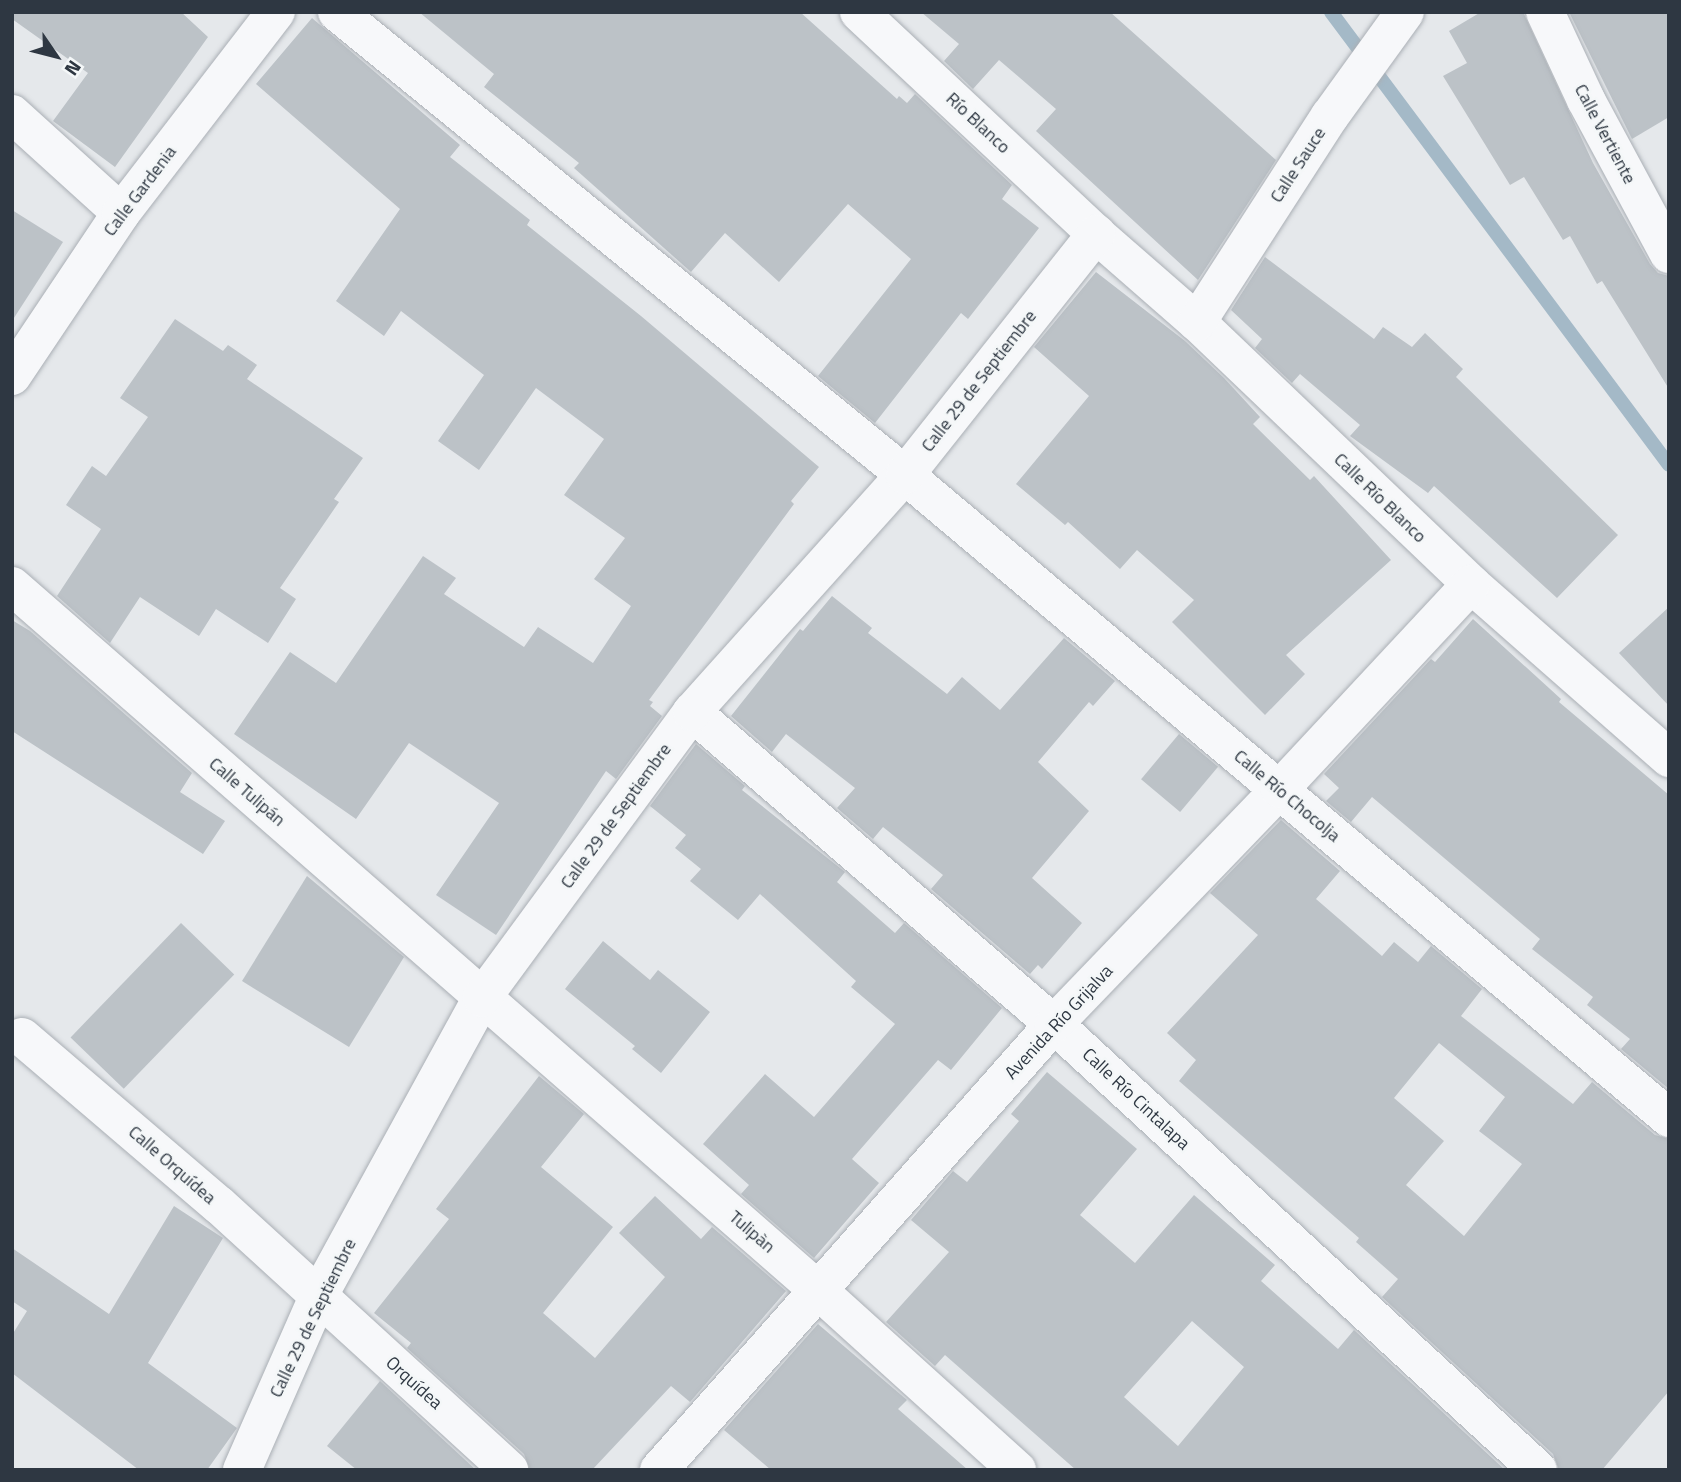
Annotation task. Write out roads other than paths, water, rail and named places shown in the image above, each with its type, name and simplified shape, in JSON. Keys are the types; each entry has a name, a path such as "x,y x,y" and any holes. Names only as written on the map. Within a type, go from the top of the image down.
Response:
{"street":[{"name":"Calle Gardenia","path":"12,376 121,213 276,12"},
{"name":"Calle Río Chocolja","path":"337,12 905,475 1669,1118"},
{"name":"Río Blanco","path":"859,12 1096,234"},
{"name":"Calle Vertiente","path":"1545,12 1586,100 1669,254"},
{"name":"Calle Sauce","path":"1197,322 1330,116 1405,13"},
{"path":"12,114 121,213"},
{"name":"Calle 29 de Septiembre","path":"242,1470 318,1297 482,998 692,712 905,475 1096,234"},
{"name":"Calle Río Blanco","path":"1096,234 1197,322 1471,584 1669,758"},
{"name":"Avenida Río Grijalva","path":"659,1470 1054,1024 1280,789 1471,584"},
{"name":"Calle Tulipán","path":"12,586 482,998"},
{"name":"Calle Río Cintalapa","path":"692,712 1054,1024 1538,1470"},
{"name":"Tulipàn","path":"482,998 819,1291 1017,1470"},
{"name":"Calle Orquídea","path":"22,1037 219,1205 318,1297"},
{"name":"Orquídea","path":"318,1297 509,1470"}],"waterway":[{"path":"1331,12 1669,465"}]}
